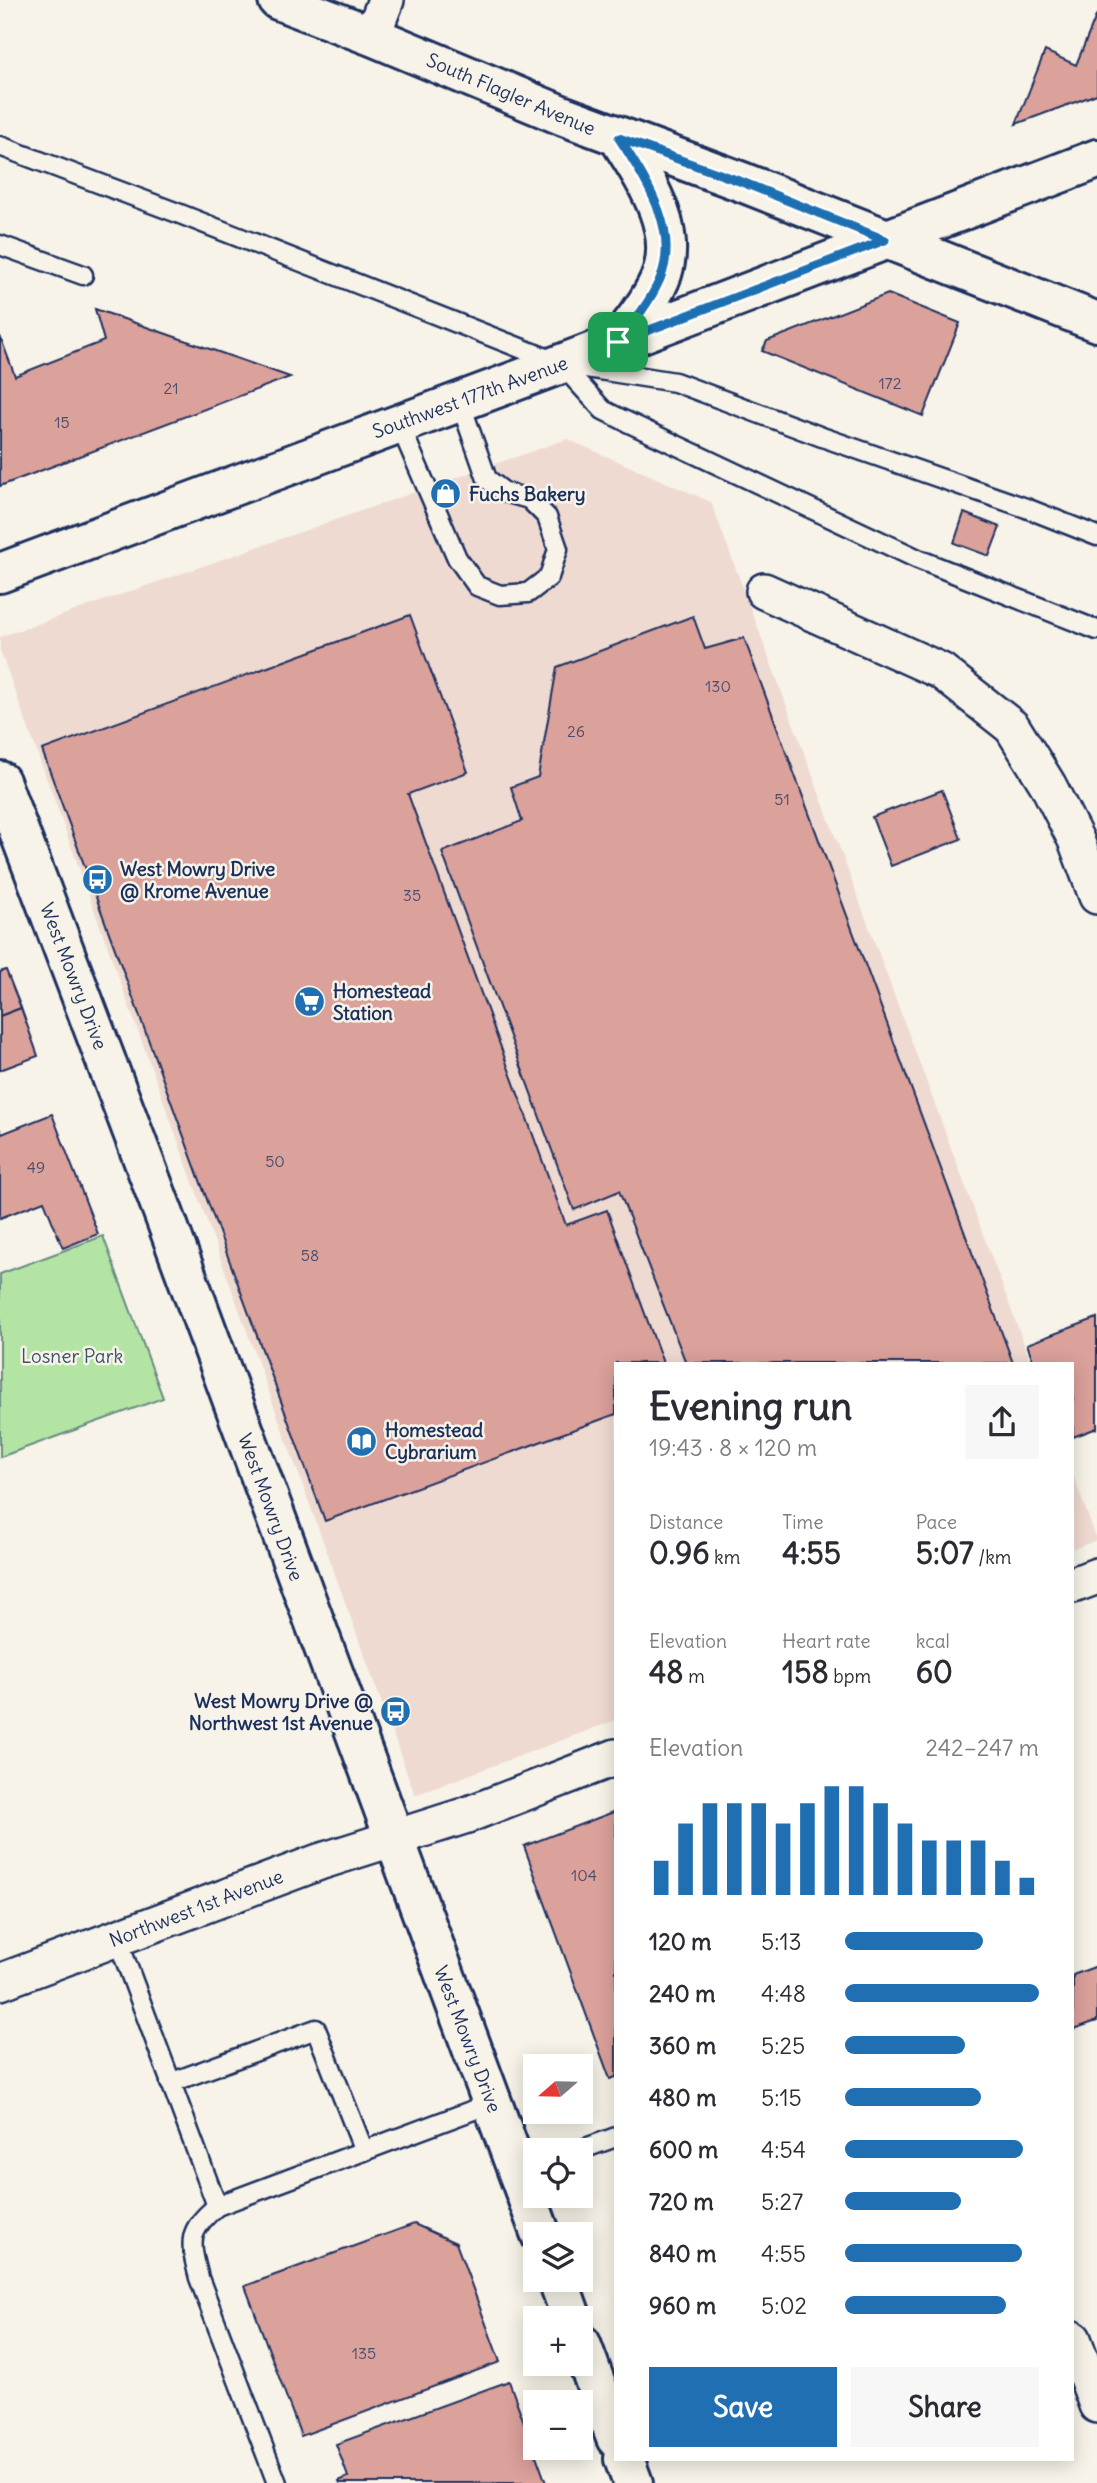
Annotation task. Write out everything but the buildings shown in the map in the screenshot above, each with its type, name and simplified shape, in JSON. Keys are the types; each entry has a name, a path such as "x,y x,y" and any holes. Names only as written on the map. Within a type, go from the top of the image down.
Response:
{"street":[{"name":"South Flagler Avenue","path":"278,0 619,138 742,182 1097,322"},
{"path":"372,36 386,0"},
{"path":"618,342 653,293 661,277 666,242 656,203 644,177 619,138"},
{"name":"Southwest 177th Avenue","path":"0,573 561,364 1097,159"},
{"path":"765,591 942,671 1012,727 1054,796 1076,840 1097,897"},
{"name":"West Mowry Drive","path":"0,781 191,1288 492,2104 523,2163"},
{"path":"1074,1585 1097,1576"},
{"name":"Northwest 1st Avenue","path":"0,1982 319,1862 467,1815 614,1758"},
{"path":"1074,2342 1097,2405"},
{"path":"593,2376 614,2433"},
{"path":"625,2461 633,2483"}],"lane":[{"path":"0,146 176,212 561,364 675,382 822,438 1026,508 1097,536"},
{"path":"0,245 83,275"},
{"path":"561,364 603,410 918,559 1097,630"},
{"path":"400,423 457,558 477,586 500,594 528,593 549,577 558,548 547,517 529,499 504,492 487,479 460,402"},
{"path":"117,1938 217,2206"},
{"path":"170,2083 316,2029 364,2151"},
{"path":"277,2483 198,2278 191,2247 192,2234 200,2220 217,2206 492,2104"},
{"path":"593,2145 614,2138"}],"shaded area":[{"path":"567,439 711,502 1031,1362 614,1362 614,1721 415,1795 0,650 0,637"},
{"path":"1074,1478 1097,1540 1074,1549"}],"green space":[{"name":"Losner Park","path":"103,1236 163,1398 0,1457 0,1274"}],"place":[{"name":"Fuchs Bakery","path":"446,494"},
{"name":"West Mowry Drive @ Krome Avenue","path":"97,880"},
{"name":"Homestead Station","path":"310,1002"},
{"name":"Homestead Cybrarium","path":"362,1441"},
{"name":"West Mowry Drive @ Northwest 1st Avenue","path":"396,1712"}],"route":[{"path":"619,138 742,182 885,240 638,334 618,342 653,293 661,277 666,242 656,203 644,177 619,138"}]}
